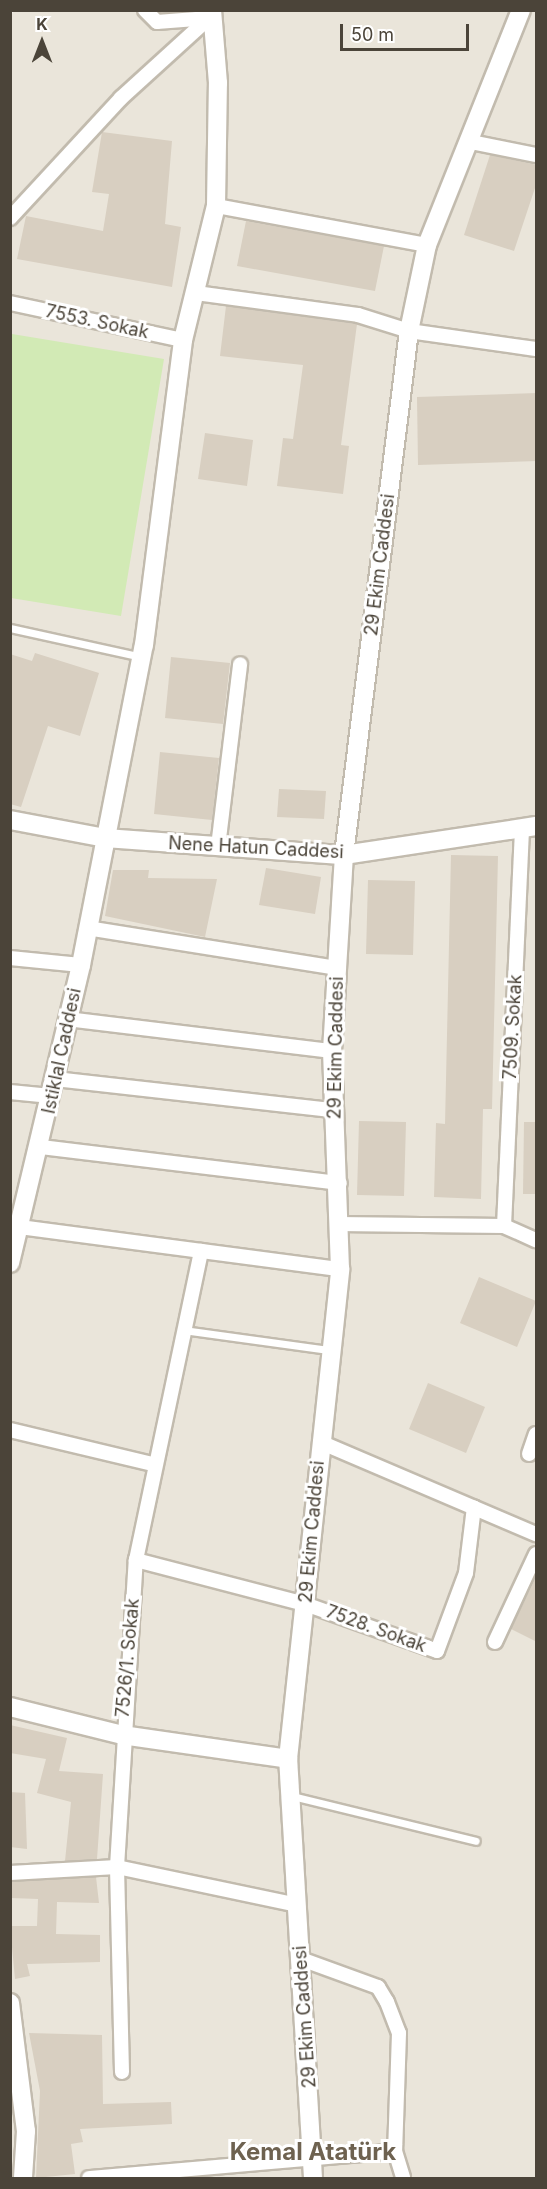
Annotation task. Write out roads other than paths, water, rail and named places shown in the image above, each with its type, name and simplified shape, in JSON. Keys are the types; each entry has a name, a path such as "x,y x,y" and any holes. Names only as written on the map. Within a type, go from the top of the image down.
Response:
{"street":[{"path":"145,10 158,22 210,14"},
{"name":"29 Ekim Caddesi","path":"313,2178 314,2154 288,1759 340,1269 338,1224 340,1183 333,1110 333,1051 344,855 409,331 427,245 471,142 521,10"},
{"path":"10,218 120,98 210,14"},
{"name":"Istiklal Caddesi","path":"10,1263 17,1227 41,1147 66,1019 81,965 142,657 183,340 216,206 218,83 210,14"},
{"path":"471,142 537,155"},
{"path":"216,206 427,245"},
{"path":"196,294 358,315 409,331 537,349"},
{"name":"7553. Sokak","path":"10,303 183,340"},
{"path":"218,847 240,664"},
{"name":"Nene Hatun Caddesi","path":"10,820 105,838 344,855 529,827"},
{"name":"7509. Sokak","path":"504,1226 529,827"},
{"path":"87,928 338,968"},
{"path":"10,958 81,965"},
{"path":"66,1019 333,1051"},
{"path":"10,1092 53,1088 333,1110"},
{"path":"41,1147 340,1183"},
{"path":"338,1224 504,1226 537,1240"},
{"path":"17,1227 340,1269"},
{"name":"7526/1. Sokak","path":"122,2072 117,1867 122,1735 136,1560 153,1464 201,1251"},
{"path":"10,1430 153,1464"},
{"path":"529,1454 537,1434"},
{"path":"320,1442 537,1534"},
{"name":"7528. Sokak","path":"136,1560 305,1604 437,1651 466,1573 474,1507"},
{"path":"495,1642 537,1554"},
{"path":"10,1707 122,1735 288,1759"},
{"path":"10,1873 117,1867 297,1905"},
{"path":"301,1959 378,1987 387,2002 399,2033 395,2151 403,2178"},
{"path":"10,2003 26,2131 23,2178"},
{"path":"89,2178 314,2154 395,2151"}],"lane":[{"path":"10,628 142,657"},
{"path":"183,1330 330,1350"},
{"path":"290,1795 476,1841"}],"district":[{"name":"Kemal Atatürk","path":"313,2152"}]}
